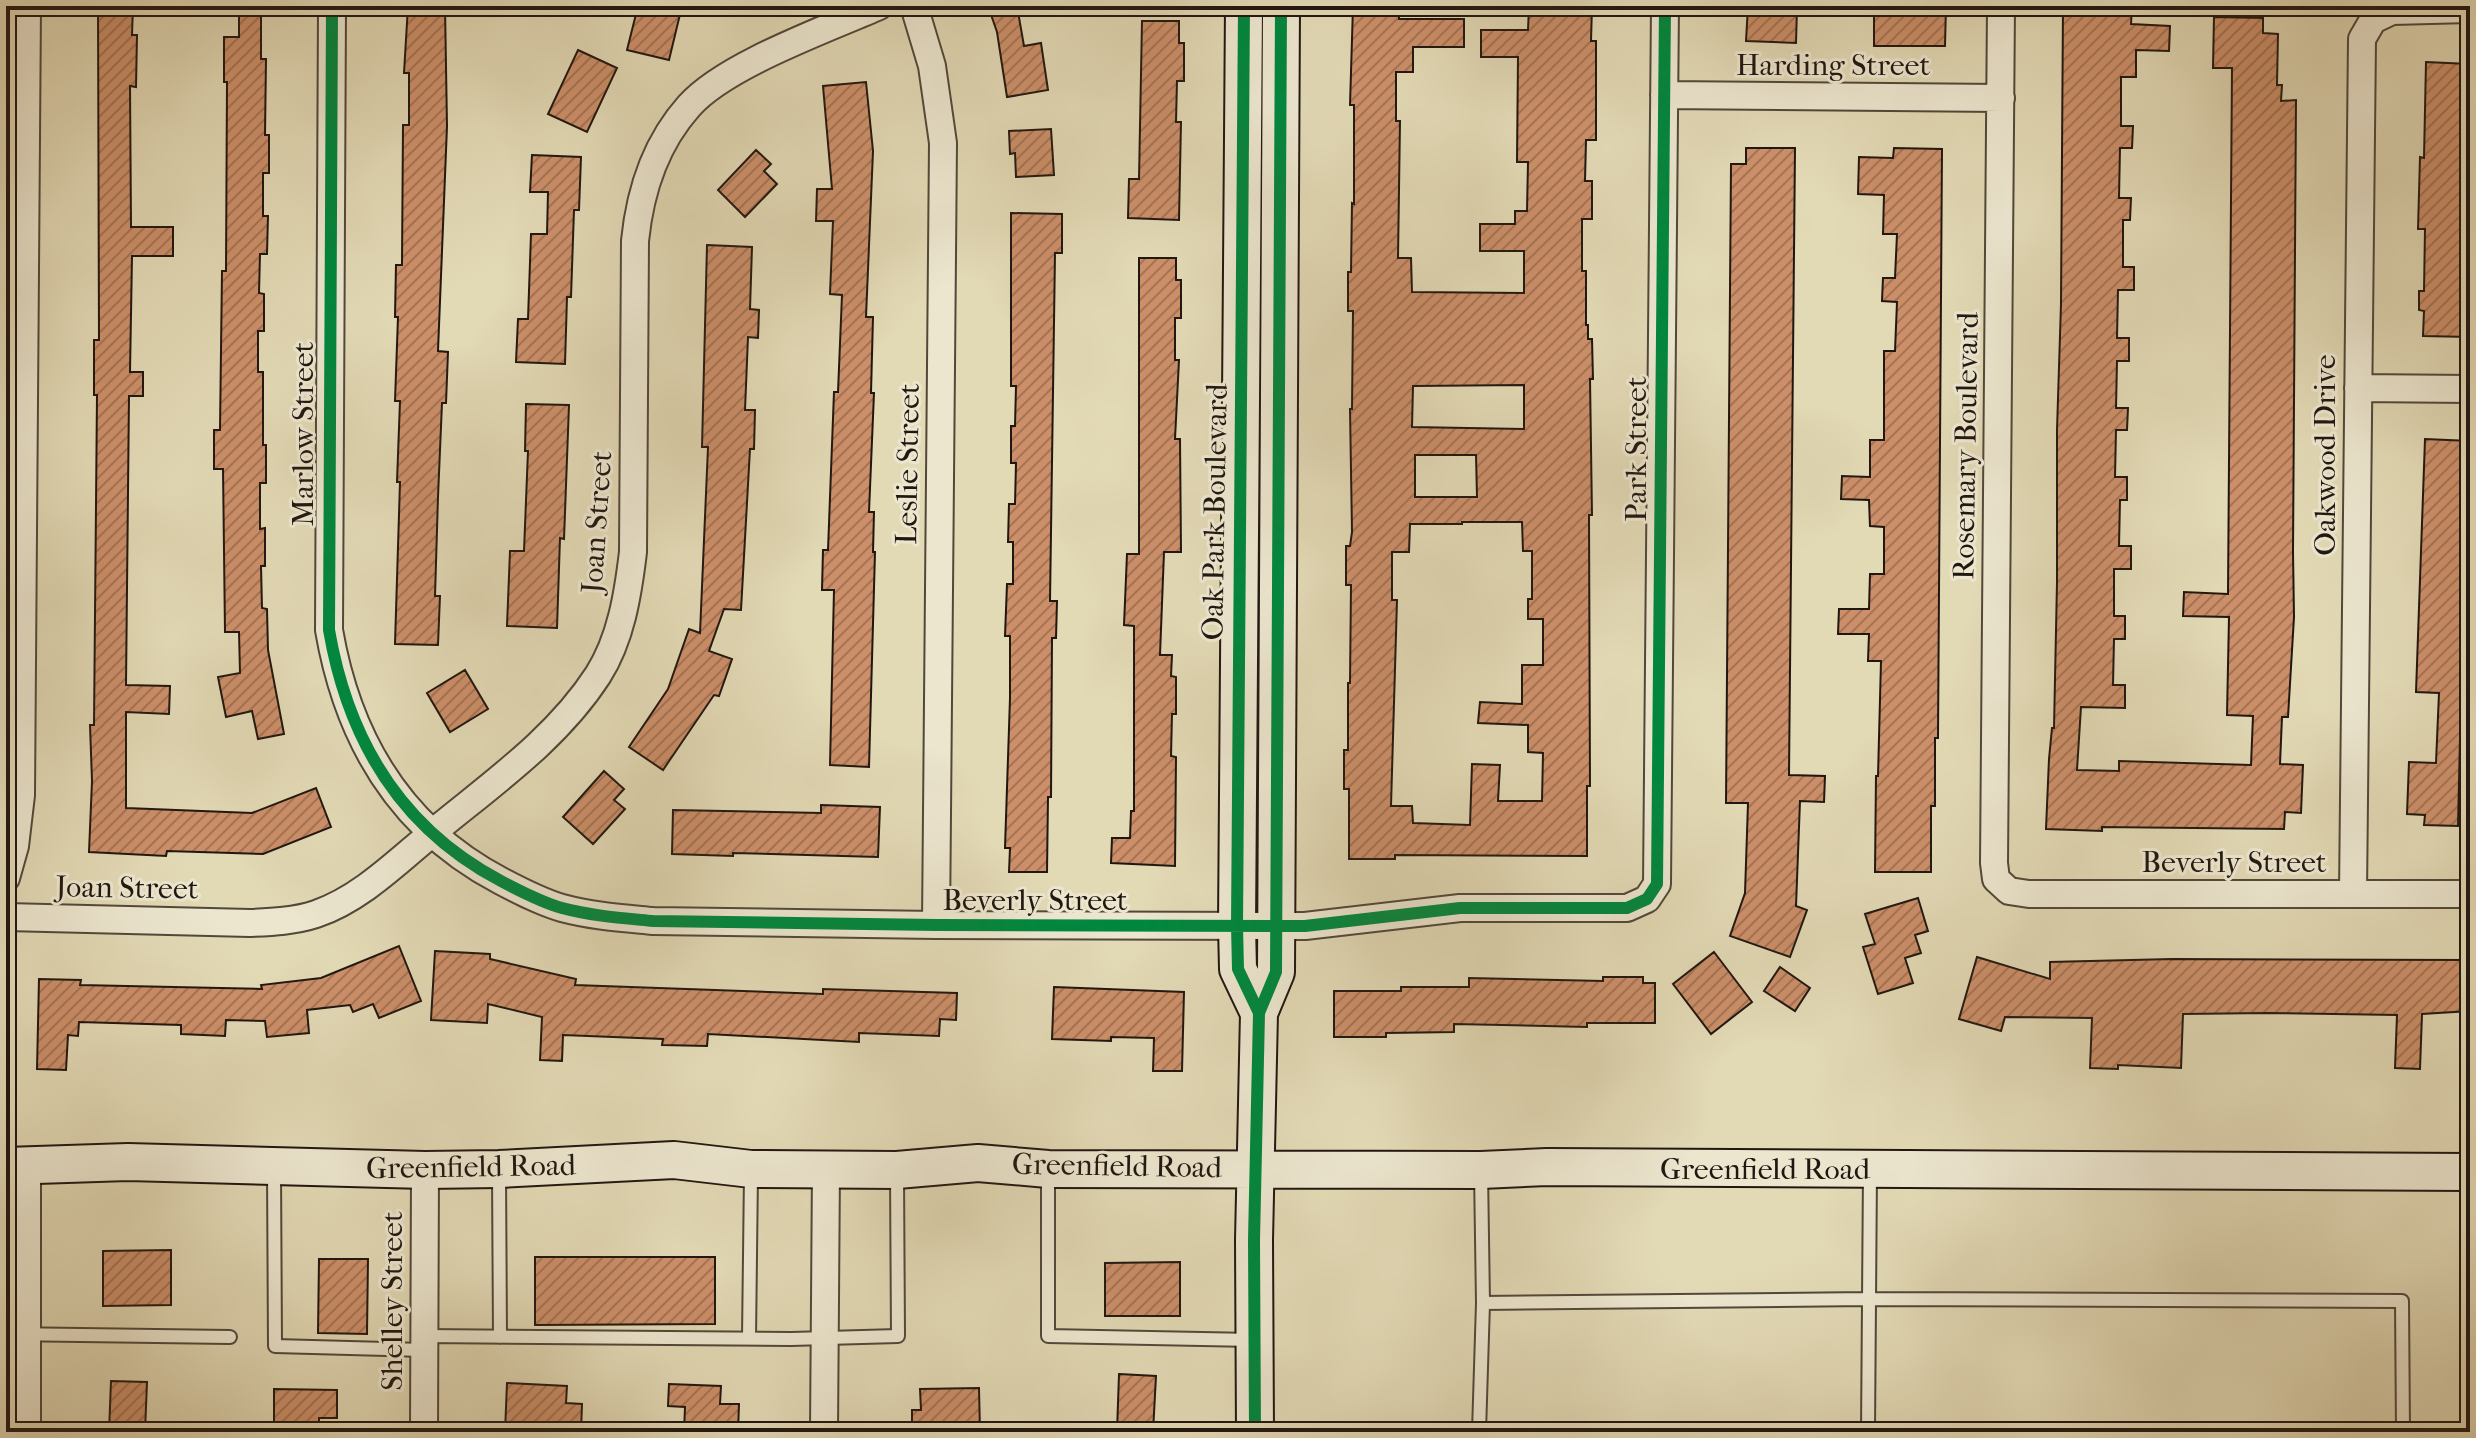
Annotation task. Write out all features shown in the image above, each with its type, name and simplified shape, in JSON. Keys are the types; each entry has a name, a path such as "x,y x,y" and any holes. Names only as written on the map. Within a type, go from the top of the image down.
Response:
{"main road":[{"name":"Oak Park Boulevard","path":"1244,6 1237,926 1238,969 1259,1013"},
{"name":"Oak Park Boulevard","path":"1255,1432 1254,1240 1259,1013 1276,972 1281,6"},
{"name":"Greenfield Road","path":"16,1166 128,1162 425,1170 674,1160 751,1169 897,1170 978,1163 1048,1169 1481,1170 1547,1167 2470,1172"}],"street":[{"path":"6,878 15,846 21,795 27,6"},
{"name":"Marlow Street","path":"332,6 329,630 335,662 356,727 388,784 431,834"},
{"name":"Joan Street","path":"6,917 250,923 316,914 352,896 431,834 537,747 568,716 600,673 621,621 633,552 635,241 643,191 654,159 684,112 709,88 744,67 879,6"},
{"name":"Leslie Street","path":"914,6 932,66 943,143 936,925"},
{"name":"Park Street","path":"1654,891 1659,855 1665,6"},
{"name":"Rosemary Boulevard","path":"2001,6 1994,863 1996,879 2001,886"},
{"name":"Oakwood Drive","path":"2353,894 2362,39 2373,20 2392,11 2470,9"},
{"name":"Harding Street","path":"1664,95 2001,98"},
{"name":"Oak Park Boulevard","path":"1242,386 1278,386"},
{"path":"2358,388 2470,389"},
{"name":"Beverly Street","path":"431,834 469,863 561,908 606,917 653,921 1305,926 1460,908 1627,908 1641,904 1654,891"},
{"name":"Beverly Street","path":"2001,886 2009,891 2029,894 2470,894"},
{"path":"16,1166 16,1334 27,1432"},
{"path":"824,1432 826,1168"},
{"name":"Shelley Street","path":"424,1432 425,1170"}],"lane":[{"path":"274,1168 275,1346 424,1343 500,1337 898,1336 897,1170"},
{"path":"499,1169 500,1337"},
{"path":"749,1338 751,1169"},
{"path":"1048,1169 1048,1336 1256,1340"},
{"path":"1868,1432 1870,1169"},
{"path":"1479,1432 1483,1303 1481,1170"},
{"path":"1483,1303 1868,1299 2402,1301 2403,1432"},
{"path":"16,1334 230,1337"}],"building":[{"path":"98,6 133,6 132,35 137,35 136,87 130,86 131,227 173,227 173,256 132,256 130,372 143,372 143,396 129,396 126,685 170,686 169,714 126,712 126,808 252,813 316,788 331,827 263,854 167,851 166,856 89,852 92,781 90,725 94,725 97,395 94,395 94,340 99,340"},
{"path":"239,6 261,6 261,59 266,59 265,135 269,135 269,173 263,173 263,216 268,216 267,254 260,254 259,293 264,294 264,331 258,331 258,372 263,372 263,445 266,445 266,483 260,483 260,529 265,528 265,566 261,566 262,608 267,609 268,650 284,734 258,739 252,711 226,717 218,677 240,673 239,632 225,632 223,469 214,469 214,430 220,430 222,271 226,271 227,82 224,82 224,37 239,37"},
{"path":"408,6 445,6 447,126 438,351 448,352 446,403 442,403 438,497 435,596 440,596 438,645 395,644 400,482 397,482 400,401 395,401 396,265 402,265 403,125 409,125 409,73 404,73"},
{"path":"638,6 682,6 669,60 627,50"},
{"path":"988,6 1017,6 1024,46 1041,43 1048,90 1007,97 997,32"},
{"path":"1353,6 1399,6 1399,19 1464,19 1464,47 1413,47 1413,72 1396,72 1396,121 1400,121 1398,258 1411,258 1412,292 1524,293 1524,251 1480,251 1480,224 1515,224 1515,211 1527,211 1528,162 1517,162 1518,57 1481,57 1481,30 1528,30 1529,6 1592,6 1591,41 1596,41 1596,140 1586,140 1585,181 1592,181 1592,219 1582,219 1582,271 1586,271 1586,325 1588,339 1592,339 1593,379 1590,379 1592,515 1589,515 1590,786 1587,786 1587,856 1395,855 1395,859 1349,859 1349,789 1344,789 1344,750 1348,750 1351,585 1346,585 1346,546 1350,546 1352,532 1350,409 1353,311 1348,311 1348,272 1351,272 1354,204 1354,105 1350,105","holes":["1524,385 1524,429 1412,427 1413,386","1415,455 1476,455 1477,497 1415,497","1522,522 1523,551 1532,551 1532,599 1528,599 1528,619 1543,619 1543,665 1522,665 1522,704 1480,702 1478,723 1528,725 1528,752 1543,753 1542,801 1498,801 1500,765 1472,764 1470,825 1413,823 1412,806 1391,806 1397,600 1392,600 1392,552 1409,552 1410,524"]},
{"path":"1748,6 1797,8 1796,43 1746,41"},
{"path":"1874,6 1946,6 1945,46 1874,46"},
{"path":"2063,6 2132,6 2131,24 2170,26 2169,51 2136,50 2136,77 2121,77 2121,126 2133,126 2132,148 2120,148 2119,198 2131,198 2130,220 2123,220 2123,267 2134,267 2134,290 2118,290 2117,338 2129,338 2129,361 2117,361 2116,408 2128,408 2127,430 2116,430 2115,477 2127,477 2127,500 2120,500 2119,546 2131,546 2131,569 2114,569 2114,616 2125,616 2125,639 2114,639 2113,685 2125,685 2125,708 2081,707 2077,770 2119,771 2119,761 2251,765 2253,716 2227,715 2229,617 2183,616 2184,592 2228,594 2232,68 2213,68 2214,17 2263,18 2263,33 2278,34 2277,85 2282,85 2281,101 2296,100 2294,617 2288,717 2282,717 2280,764 2303,765 2301,813 2285,812 2284,829 2046,829 2049,759 2054,728"},
{"path":"1142,21 1179,21 1179,43 1184,43 1184,81 1177,81 1176,122 1181,122 1179,220 1128,218 1129,179 1139,179"},
{"path":"578,50 617,68 587,132 548,114"},
{"path":"2426,62 2469,64 2470,337 2423,336 2424,311 2419,310 2419,291 2424,291 2425,229 2418,229 2420,157 2424,158"},
{"path":"866,82 873,151 866,317 873,317 871,393 874,393 869,512 874,512 875,552 869,767 830,765 834,590 822,590 823,550 828,550 834,392 838,392 842,295 830,294 833,221 816,221 817,189 832,189 823,86"},
{"path":"1051,129 1054,175 1016,177 1015,153 1010,154 1009,131"},
{"path":"1746,148 1795,148 1789,775 1825,776 1824,802 1800,801 1796,906 1807,910 1790,957 1730,936 1745,893 1748,803 1726,803 1731,164 1746,164"},
{"path":"1894,148 1942,149 1938,738 1935,738 1935,806 1931,806 1931,872 1875,872 1881,661 1868,661 1869,634 1838,634 1839,609 1869,609 1870,574 1884,574 1884,527 1870,526 1869,500 1841,499 1842,476 1870,477 1870,440 1884,440 1884,351 1895,351 1897,302 1882,301 1883,278 1895,278 1897,234 1883,234 1884,195 1858,194 1859,157 1893,158"},
{"path":"756,150 771,164 764,171 777,184 745,217 718,190"},
{"path":"532,155 581,157 579,210 574,210 571,297 567,297 565,364 516,362 518,319 528,319 531,234 547,234 548,192 530,192"},
{"path":"1011,213 1062,214 1062,253 1055,253 1050,601 1057,601 1056,638 1052,638 1047,872 1009,872 1010,848 1005,848 1010,636 1005,636 1007,584 1013,584 1013,542 1008,542 1009,504 1015,504 1016,463 1011,463 1016,386 1011,386"},
{"path":"707,245 752,247 750,309 759,310 758,338 748,337 745,410 755,410 754,449 750,449 741,610 724,609 709,651 732,659 719,696 714,695 663,770 629,747 668,689 689,629 700,633 708,447 702,447"},
{"path":"1139,258 1176,258 1176,280 1181,280 1181,318 1175,318 1175,360 1179,360 1175,439 1180,439 1181,552 1164,552 1160,655 1172,655 1171,676 1176,677 1171,756 1176,757 1175,866 1111,863 1112,838 1130,838 1131,811 1134,811 1134,626 1124,625 1127,554 1139,554"},
{"path":"526,404 569,405 557,628 507,626 510,551 524,551 528,451 525,451"},
{"path":"2425,439 2470,441 2470,596 2466,596 2464,644 2470,644 2470,669 2463,669 2461,694 2458,826 2424,825 2425,815 2407,814 2409,762 2436,763 2439,693 2416,692"},
{"path":"465,670 488,709 450,732 427,693"},
{"path":"604,771 624,789 614,800 625,809 593,844 563,817"},
{"path":"821,805 880,807 878,857 672,854 673,810 821,813"},
{"path":"1918,898 1928,931 1915,935 1921,953 1905,958 1913,983 1878,994 1863,947 1875,944 1865,914"},
{"path":"399,946 421,1001 379,1018 373,1004 353,1012 350,1005 307,1010 309,1033 267,1037 265,1021 226,1020 225,1036 181,1034 181,1025 79,1022 78,1036 68,1035 66,1070 37,1069 39,979 81,980 80,985 262,989 261,985 321,978"},
{"path":"435,951 490,954 490,959 576,979 575,985 823,994 823,989 957,993 956,1020 940,1019 939,1036 859,1033 859,1042 708,1034 707,1046 662,1045 663,1039 563,1035 562,1061 540,1060 542,1017 488,1004 487,1023 431,1020"},
{"path":"1714,952 1752,1002 1711,1034 1673,984"},
{"path":"1977,957 2050,979 2050,962 2172,959 2470,960 2470,1011 2422,1014 2420,1069 2395,1068 2397,1015 2268,1013 2183,1014 2181,1068 2118,1065 2118,1069 2090,1068 2092,1018 2005,1017 2001,1031 1959,1019"},
{"path":"1780,967 1810,988 1795,1011 1764,991"},
{"path":"1603,977 1643,977 1643,983 1655,983 1655,1023 1587,1023 1587,1027 1454,1024 1454,1032 1334,1037 1334,991 1469,987 1469,978 1603,981"},
{"path":"1054,987 1184,992 1182,1071 1153,1071 1154,1038 1111,1037 1111,1041 1052,1039"},
{"path":"171,1250 171,1305 103,1306 103,1251"},
{"path":"535,1257 715,1257 715,1324 535,1325"},
{"path":"319,1259 368,1259 367,1334 318,1333"},
{"path":"1180,1262 1180,1316 1105,1316 1105,1263"},
{"path":"1119,1374 1156,1376 1153,1432 1117,1432"},
{"path":"111,1381 147,1382 145,1432 109,1432"},
{"path":"507,1383 567,1386 566,1403 582,1404 581,1432 505,1432"},
{"path":"669,1384 721,1386 720,1404 739,1404 738,1432 684,1432 685,1407 668,1406"},
{"path":"979,1388 980,1432 912,1432 912,1410 921,1410 920,1389"},
{"path":"274,1389 337,1390 337,1418 319,1418 319,1432 274,1432"}],"cycle path":[{"path":"332,6 329,630 338,670 365,744 384,777 434,835 465,860 546,903 618,918 936,925 1305,926 1460,908 1627,908 1647,899 1657,884 1665,6"},
{"path":"1244,6 1237,926 1238,969 1259,1013"},
{"path":"1255,1432 1254,1240 1259,1013 1276,972 1281,6"}]}
